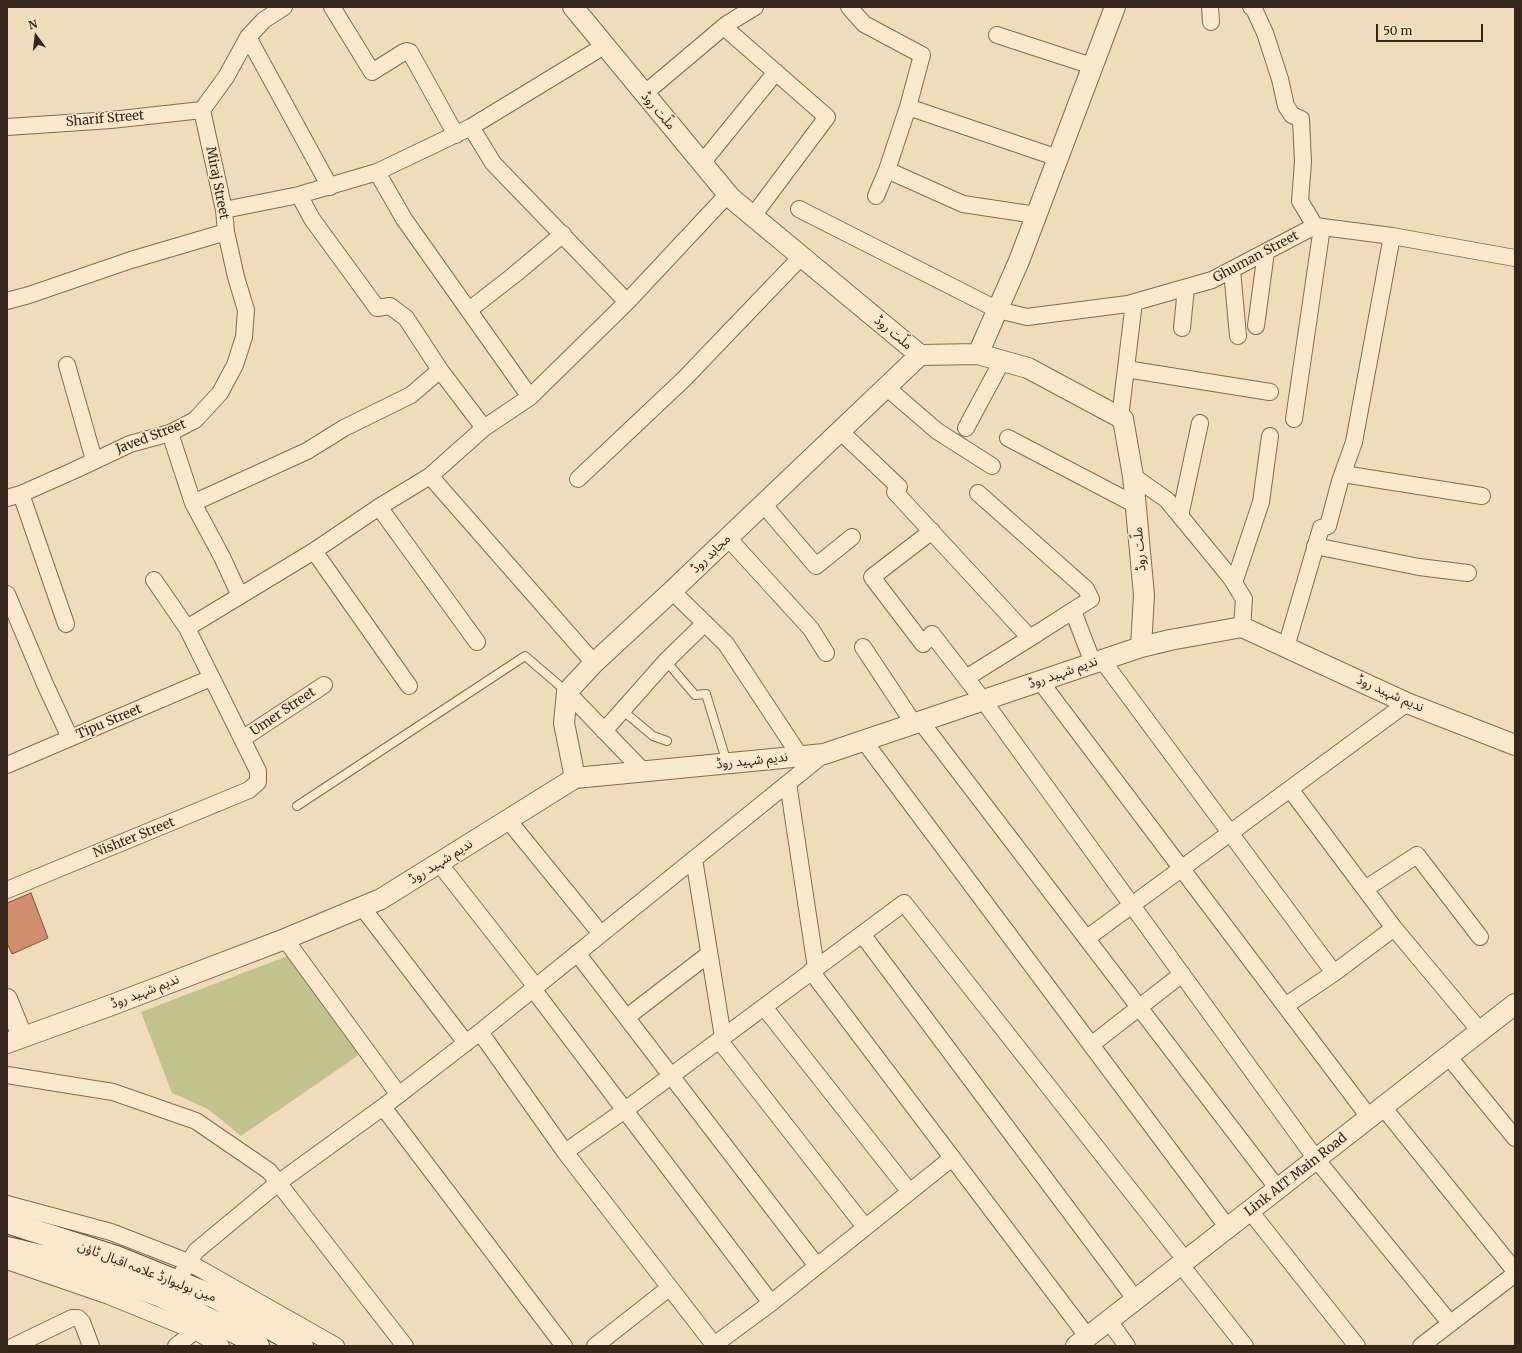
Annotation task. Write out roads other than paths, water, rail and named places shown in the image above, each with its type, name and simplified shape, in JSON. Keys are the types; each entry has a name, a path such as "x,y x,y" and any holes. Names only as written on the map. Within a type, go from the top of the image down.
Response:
{"main road":[{"name":"مین بولیوارڈ علامہ اقبال ٹاؤن","path":"7,1222 116,1257 177,1280 215,1297 302,1346"},
{"name":"مین بولیوارڈ علامہ اقبال ٹاؤن","path":"7,1248 53,1259 120,1281 171,1301 243,1336 258,1346"}],"street":[{"path":"202,110 226,77 248,37 264,20 284,7"},
{"path":"332,7 372,72 404,52 410,52 456,135"},
{"name":"ملّت روڈ","path":"573,7 728,194 920,355 978,354 1028,368 1123,419 1133,476 1144,595 1140,647"},
{"path":"644,94 724,27 755,7"},
{"path":"849,7 864,24 922,55 908,107 876,196"},
{"path":"978,354 1019,262 1115,7"},
{"path":"1251,7 1254,9 1265,33 1280,79 1286,106 1292,115 1301,119 1303,162 1300,201 1318,226 1294,419"},
{"path":"724,27 827,117 753,216"},
{"path":"997,35 1092,66"},
{"path":"248,37 330,187"},
{"path":"224,210 300,195 376,172 471,127 604,46"},
{"path":"702,163 776,72"},
{"path":"908,107 1058,158"},
{"name":"Sharif Street","path":"7,127 111,120 202,110"},
{"name":"Miraj Street","path":"7,301 29,295 131,260 226,232 224,210 202,110"},
{"path":"471,127 493,163 627,302"},
{"path":"886,170 963,204 1036,215"},
{"path":"376,172 404,219 530,397"},
{"path":"187,628 314,551 379,507 430,476 484,428 530,397 627,302 728,194"},
{"path":"300,195 312,219 377,308 390,306 406,318 440,370 484,428"},
{"name":"Ghuman Street","path":"799,209 998,310 1027,317 1134,302 1212,280 1318,226"},
{"path":"1318,226 1392,236 1515,258"},
{"name":"Javed Street","path":"14,496 130,444 170,433 195,420 220,393 235,365 244,337 246,310 236,277 226,232"},
{"path":"469,310 563,234"},
{"path":"1286,647 1321,528 1328,526 1354,442 1392,236"},
{"path":"1256,326 1266,252"},
{"path":"578,480 684,379 801,256"},
{"path":"1232,270 1238,336"},
{"path":"1182,328 1186,288"},
{"path":"1120,418 1134,302"},
{"name":"مجاہد روڈ","path":"567,692 594,663 672,591 920,355"},
{"path":"966,428 1002,361"},
{"path":"66,365 94,460"},
{"path":"1126,369 1270,392"},
{"path":"193,504 301,454 344,428 411,395 440,370"},
{"path":"886,387 937,431 992,466"},
{"path":"1180,516 1200,423"},
{"path":"840,431 899,486 895,492 1030,638"},
{"path":"170,433 193,504 222,557 240,596"},
{"path":"1234,583 1261,502 1270,436"},
{"path":"1008,438 1136,504"},
{"path":"1343,474 1482,496"},
{"path":"430,476 594,663"},
{"path":"1133,476 1168,500 1234,583 1244,599 1242,627"},
{"path":"966,678 1091,599 1086,589 978,493"},
{"path":"14,496 66,624"},
{"path":"763,504 816,566 852,537"},
{"path":"379,507 477,642"},
{"path":"932,531 872,577 923,644 932,634 983,700 1316,1159 1450,1323"},
{"path":"728,538 811,629 826,653"},
{"path":"1316,546 1419,567 1468,573"},
{"path":"314,551 409,686"},
{"path":"154,580 187,628 242,740"},
{"path":"672,591 726,644 800,756"},
{"path":"7,594 45,684 70,738"},
{"path":"1073,611 1098,661 1230,833 1334,974"},
{"path":"604,730 666,661 705,623"},
{"name":"ندیم شہید روڈ","path":"14,1040 109,1006 285,939 381,899 575,778 824,754 1140,647 1242,627 1407,703 1515,745"},
{"path":"864,647 917,723 1087,938 1278,1189"},
{"name":"Tipu Street","path":"8,761 70,738 211,678"},
{"path":"1040,681 1285,1006 1515,1272 1421,1346"},
{"name":"Umer Street","path":"242,740 324,685"},
{"path":"567,692 644,772"},
{"path":"567,692 564,723 575,778"},
{"path":"1087,938 1407,703"},
{"name":"Nishter Street","path":"7,890 249,790 258,782 258,772 242,740"},
{"path":"864,741 1228,1228"},
{"path":"171,1301 177,1280 196,1251 278,1183 383,1108 480,1032 824,754"},
{"path":"788,783 814,970 952,1158 1082,1341"},
{"path":"1290,789 1394,928 1480,1030"},
{"path":"508,820 601,934"},
{"path":"1365,890 1417,855 1480,937"},
{"path":"694,859 721,1039 865,1227"},
{"path":"439,863 771,1303"},
{"path":"565,1152 625,1110 904,903 1183,1263 1245,1346"},
{"path":"362,906 466,1043"},
{"path":"1285,1006 1334,974 1394,928"},
{"path":"862,934 1136,1300"},
{"path":"285,939 399,1095"},
{"path":"577,953 817,1266"},
{"path":"627,1018 709,954"},
{"path":"1091,1045 1182,974"},
{"path":"7,999 14,1040"},
{"name":"Link AIT Main Road","path":"1082,1341 1515,1004"},
{"path":"764,1007 909,1191"},
{"path":"480,1032 565,1152 669,1288 715,1345 771,1303 952,1158"},
{"path":"1448,1056 1515,1138"},
{"path":"7,1075 113,1092 196,1121 269,1172 405,1346"},
{"path":"383,1108 564,1346"},
{"path":"7,1204 111,1232 188,1262 336,1346"},
{"path":"1250,1211 1357,1346"},
{"path":"7,1261 109,1296 195,1330 221,1346"},
{"path":"595,1346 669,1288"},
{"path":"14,1346 72,1318 78,1318 82,1322 91,1346"},
{"path":"1109,1321 1127,1346"},
{"path":"176,1346 195,1330"}],"lane":[{"path":"297,806 525,656 567,692"},
{"path":"666,661 695,695 706,694 727,764"},
{"path":"622,710 653,736 667,741"}]}
